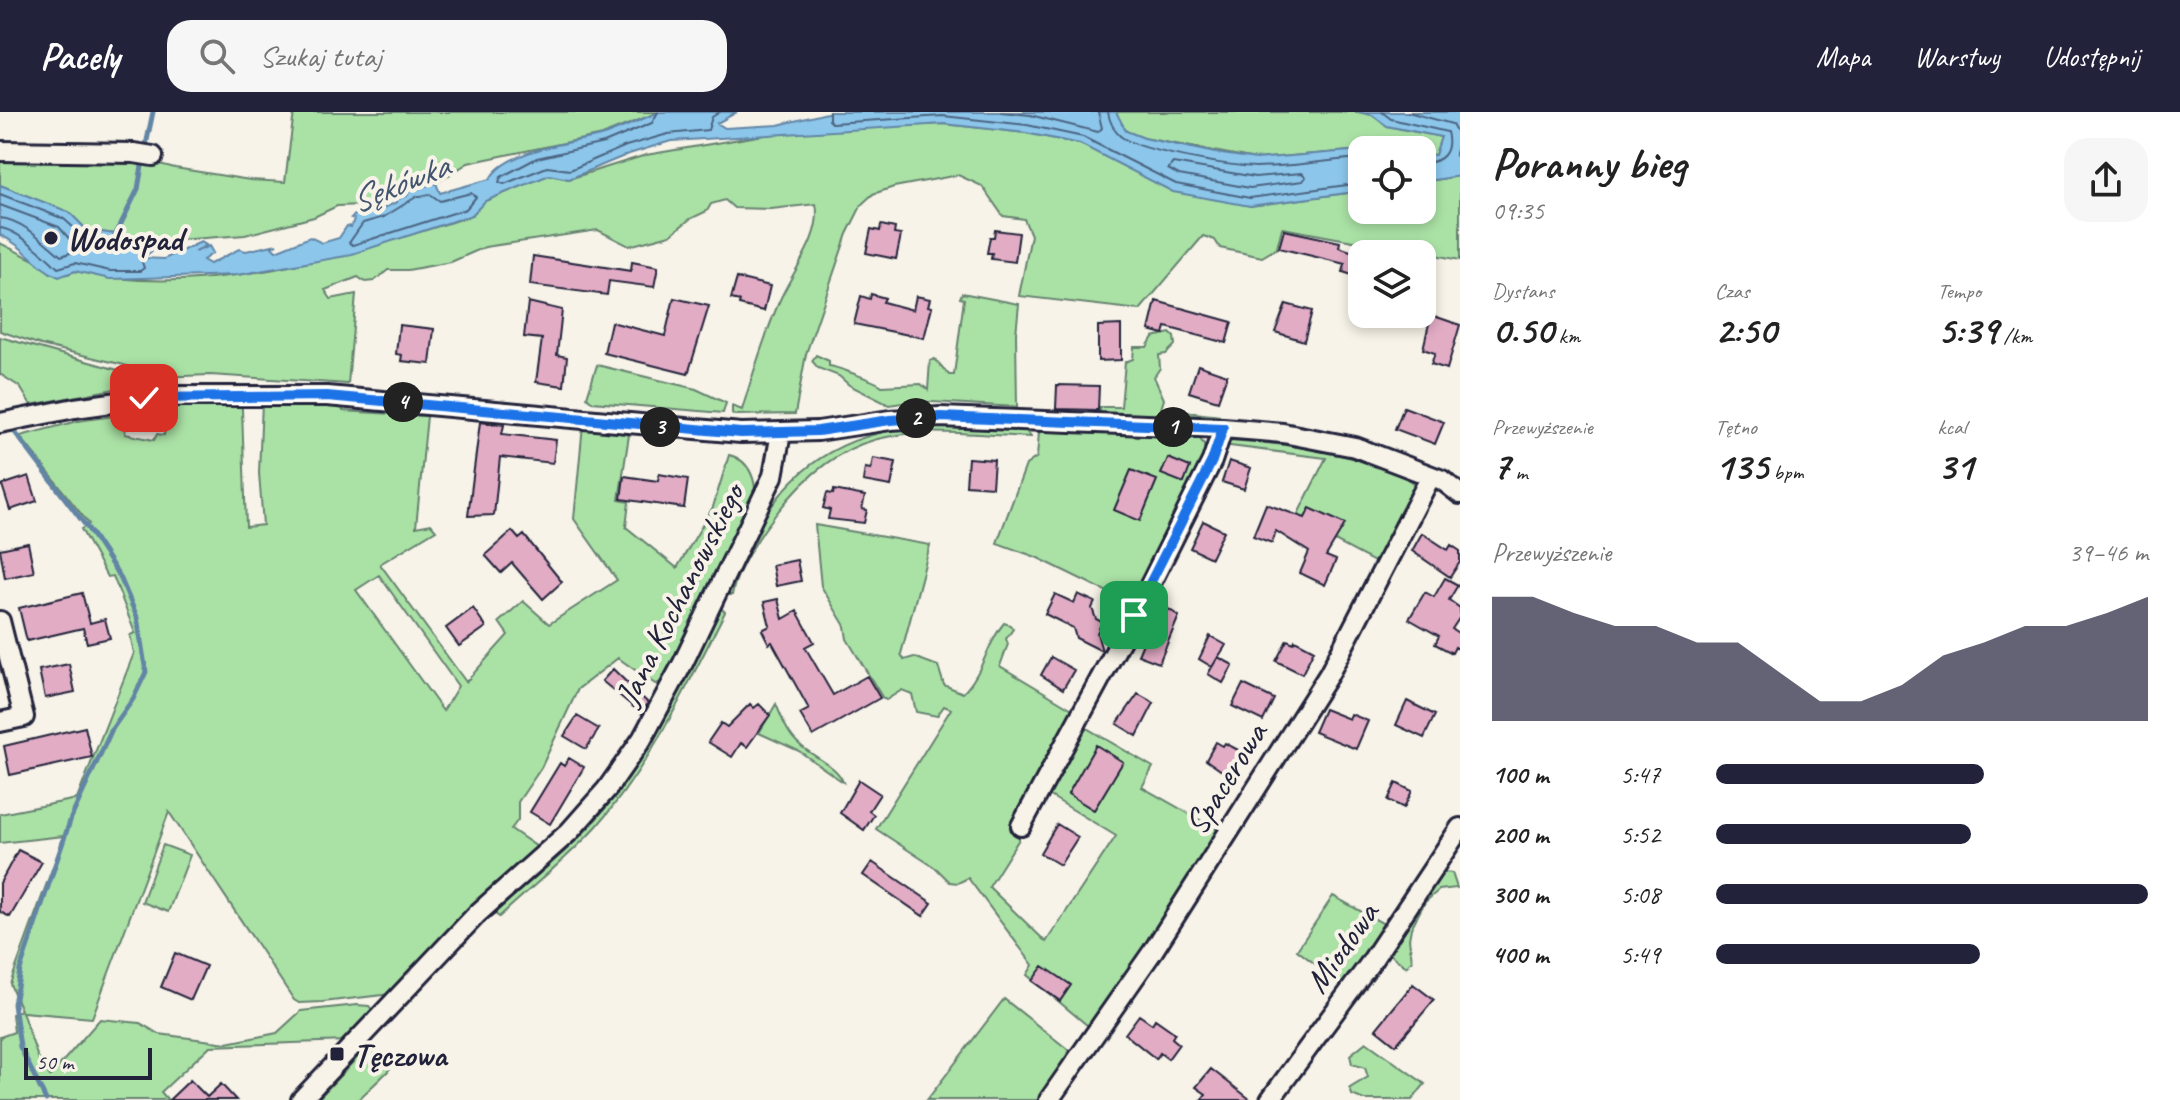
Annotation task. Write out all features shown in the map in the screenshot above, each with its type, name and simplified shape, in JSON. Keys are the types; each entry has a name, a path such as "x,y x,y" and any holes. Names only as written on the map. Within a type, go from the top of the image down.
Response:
{"street":[{"path":"0,151 153,156"},
{"path":"9,421 162,396 327,396 487,408 710,431 781,433 940,417 1223,428 1283,433 1355,447 1431,476 1460,494"},
{"path":"1021,826 1140,605 1212,461 1223,428"},
{"name":"Jana Kochanowskiego","path":"301,1100 477,914 569,832 607,789 642,739 695,638 773,476 781,433"},
{"name":"Spacerowa","path":"1049,1100 1149,958 1329,674 1431,476"},
{"path":"0,621 24,717 0,722"},
{"name":"Miodowa","path":"1270,1100 1371,962 1460,828"}],"green space":[{"path":"294,112 659,112 602,135 468,163 436,183 364,205 337,206 314,217 245,235 164,241 87,230 69,212 0,185 0,158 133,157 175,168 250,180 285,182"},
{"path":"1114,112 1358,112 1372,115 1387,126 1441,137 1436,152 1436,136 1348,136 1348,151 1256,159 1144,138 1126,131"},
{"path":"944,124 1026,133 1080,144 1250,206 1348,193 1348,224 1436,224 1436,180 1460,176 1460,260 1436,255 1436,240 1348,240 1282,228 1277,248 1262,257 1220,248 1215,240 1203,236 1140,310 1019,296 1031,235 1024,219 1003,216 982,186 958,175 894,187 873,194 862,204 847,234 806,354 795,414 735,415 732,414 732,406 742,410 774,315 811,241 817,216 816,204 771,209 734,208 725,200 711,204 707,211 690,219 670,235 629,246 598,230 485,247 451,262 408,270 388,270 374,281 365,282 358,277 325,290 331,299 356,294 348,384 210,375 157,377 0,331 0,243 46,266 51,274 75,271 123,279 173,280 224,277 326,258 471,216 485,201 549,175 569,179 646,155 781,132"},
{"path":"962,293 1019,304 1016,334 1017,407 915,401 889,405 849,385 839,376 818,368 812,361 816,355 829,361 829,366 882,386 921,384 928,390 930,361 935,359 949,375 954,375 964,299 960,298"},
{"path":"1170,333 1175,345 1166,354 1159,355 1160,368 1154,377 1164,399 1161,409 1220,416 1100,413 1100,407 1121,407 1125,362 1133,359 1134,347 1147,347 1153,337"},
{"path":"0,337 125,372 131,379 130,386 31,405 20,387 0,374"},
{"path":"597,365 696,389 726,403 723,413 592,402 587,397"},
{"path":"170,400 239,401 242,409 246,527 263,525 259,473 262,402 427,416 416,527 431,524 436,530 380,564 466,682 508,635 499,622 523,601 549,624 617,580 574,519 583,425 629,435 619,500 629,502 626,527 677,568 713,507 729,455 748,467 754,481 755,496 664,682 655,684 618,658 578,689 541,768 518,802 518,820 511,829 540,849 391,994 323,1002 299,1003 294,1000 169,812 92,1018 22,1012 38,1058 50,1076 100,1019 140,1023 159,1034 227,1043 277,1033 301,1011 369,1006 373,1011 347,1041 210,1046 161,1092 168,1100 0,1100 0,1037 14,1032 12,1014 21,1010 10,984 64,836 0,843 0,814 77,799 134,653 130,635 135,633 113,576 107,577 81,529 89,524 20,436 78,421 128,414 125,434 154,440 157,434 164,435","holes":["379,575 458,686 443,711 356,590"]},
{"path":"947,425 1026,431 1031,437 921,433 890,436 861,444 833,459 804,482 770,522 738,575 732,595 729,595 732,582 766,514 785,489 806,469 855,440 883,432"},
{"path":"1052,430 1199,438 1204,444 1205,456 1134,605 1036,557 997,543 1026,465 1037,457 1039,432"},
{"path":"1227,440 1275,444 1345,456 1412,481 1415,490 1378,564 1295,520 1326,458 1222,445"},
{"path":"815,525 930,545 901,654 904,660 914,657 938,666 944,685 963,693 1004,623 1013,629 1006,639 1008,644 1000,666 1079,713 1015,824 1019,839 989,887 1046,942 1116,836 1047,794 1083,726 1153,767 1142,787 1223,833 1042,1100 927,1100 1004,999 1070,1051 1088,1026 1027,975 1033,965 968,878 958,883 950,882 937,869 876,829 951,709 944,706 937,716 916,712 912,694 902,690 886,700 882,697 847,639 845,626 821,586"},
{"path":"721,608 725,612 635,776 597,826 574,850 499,917 494,913 573,843 597,818 634,769 666,717"},
{"path":"776,704 795,740 830,766 843,782 799,751 759,733"},
{"path":"163,845 190,855 168,912 142,902"},
{"path":"1444,872 1452,873 1457,888 1439,890 1425,902 1411,928 1412,960 1406,967 1386,951 1438,876"},
{"path":"1333,896 1386,925 1345,987 1297,950"},
{"path":"1366,1042 1425,1084 1412,1100 1364,1100 1352,1095 1350,1088 1368,1077 1365,1068 1352,1064 1350,1055"},
{"path":"369,1045 390,1068 388,1071 358,1100 317,1100"}],"water":[{"path":"659,112 737,112 717,123 725,128 778,125 831,112 1116,112 1126,131 1144,138 1215,153 1256,159 1348,151 1348,193 1250,206 1173,192 1080,144 1026,133 944,124 671,141 629,154 569,179 549,175 485,201 472,215 346,256 237,275 110,279 75,271 59,277 0,235 0,185 69,212 87,230 164,241 143,258 164,259 201,242 206,245 195,252 209,246 213,253 203,260 210,264 239,249 246,251 277,244 272,247 276,251 310,237 322,243 339,238 347,226 351,227 354,219 351,218 358,213 363,215 374,209 378,211 407,196 410,190 436,183 440,193 490,179 498,169 524,154 622,128"},
{"path":"1358,112 1460,112 1460,176 1436,180 1436,152 1441,137 1387,126 1372,115"}],"building":[{"path":"881,225 895,228 894,234 901,235 896,259 866,253 871,229 880,231"},
{"path":"995,230 1019,233 1015,262 991,259 992,253 987,253 990,237 994,237"},
{"path":"1284,230 1340,242 1339,247 1348,250 1348,274 1343,272 1345,264 1279,248"},
{"path":"533,256 631,271 632,262 658,267 654,287 609,281 607,295 530,285"},
{"path":"737,278 770,286 764,311 739,305 740,301 731,299"},
{"path":"871,294 885,298 883,302 913,310 916,296 930,299 928,306 932,307 924,338 854,324 861,296 870,299"},
{"path":"674,298 709,306 688,374 604,353 611,322 665,336"},
{"path":"1156,301 1232,322 1226,343 1166,327 1164,334 1149,330"},
{"path":"528,302 562,310 557,355 567,357 564,386 536,382 542,339 524,337"},
{"path":"1286,304 1312,311 1304,341 1275,332"},
{"path":"1436,317 1460,325 1447,369 1431,364 1435,353 1423,349 1428,328 1436,328"},
{"path":"399,325 434,329 430,364 401,361 402,355 396,354"},
{"path":"1121,325 1121,360 1098,361 1098,326"},
{"path":"1198,365 1227,375 1218,401 1189,392"},
{"path":"1057,385 1099,386 1098,410 1056,409"},
{"path":"1404,407 1444,422 1435,444 1395,429"},
{"path":"480,422 504,425 502,434 556,440 553,463 500,457 494,515 468,516"},
{"path":"873,458 896,462 891,486 863,481 865,468 871,469"},
{"path":"968,458 994,460 992,487 966,485"},
{"path":"1168,458 1190,467 1184,483 1161,474"},
{"path":"1229,461 1251,468 1244,489 1222,482"},
{"path":"1131,470 1157,480 1140,521 1114,510"},
{"path":"659,474 688,479 684,508 621,499 624,476 658,481"},
{"path":"29,476 37,501 10,510 2,485"},
{"path":"834,490 865,496 862,509 867,510 864,523 828,519 830,510 823,508 827,493 833,494"},
{"path":"1266,504 1305,518 1310,508 1345,524 1326,556 1336,560 1325,585 1300,573 1309,552 1276,531 1272,543 1253,536"},
{"path":"1203,521 1224,531 1211,558 1190,548"},
{"path":"512,531 519,539 524,535 562,582 543,599 512,563 501,573 485,555"},
{"path":"1422,533 1448,550 1451,545 1460,551 1460,562 1450,577 1412,551"},
{"path":"28,543 34,572 5,578 0,549"},
{"path":"797,560 801,581 776,586 772,565"},
{"path":"1445,578 1458,585 1449,600 1460,608 1460,617 1452,629 1460,634 1460,650 1455,647 1452,653 1435,644 1439,636 1409,619 1425,592 1434,597"},
{"path":"82,593 90,623 105,619 110,638 87,643 83,628 27,641 19,608"},
{"path":"1055,594 1074,603 1078,594 1095,602 1092,608 1096,619 1102,622 1097,633 1102,651 1076,638 1073,628 1045,614"},
{"path":"778,599 783,619 797,611 814,642 805,647 833,695 867,676 880,698 813,736 800,714 809,709 772,642 769,644 762,630 770,626 764,602"},
{"path":"473,608 486,627 459,646 446,628"},
{"path":"1167,608 1179,616 1159,663 1138,655 1148,631 1155,631"},
{"path":"1210,636 1226,645 1212,667 1199,659"},
{"path":"1287,640 1294,643 1295,640 1314,650 1302,674 1276,661"},
{"path":"1051,657 1074,670 1063,689 1041,675"},
{"path":"1218,657 1233,665 1223,683 1208,674"},
{"path":"69,664 75,692 45,698 39,670"},
{"path":"613,669 648,703 642,714 602,681"},
{"path":"1243,684 1274,699 1263,721 1232,706"},
{"path":"1138,694 1154,703 1137,736 1117,724"},
{"path":"1407,701 1435,715 1424,738 1396,725"},
{"path":"750,704 754,708 759,704 770,715 747,747 741,743 732,757 708,742 721,723 727,727"},
{"path":"1324,709 1349,719 1351,714 1368,721 1356,749 1314,732"},
{"path":"577,716 599,729 586,749 564,736"},
{"path":"85,727 92,757 10,775 4,746"},
{"path":"1216,742 1242,752 1229,776 1206,760"},
{"path":"1096,745 1123,762 1094,810 1068,794"},
{"path":"569,758 584,767 550,824 530,812 560,763 564,766"},
{"path":"859,780 880,794 869,811 874,815 864,830 840,813"},
{"path":"1396,783 1412,791 1404,808 1388,800"},
{"path":"1057,824 1078,837 1060,865 1040,853"},
{"path":"18,850 42,862 10,917 0,912 0,883"},
{"path":"872,862 932,903 923,916 863,875"},
{"path":"175,953 206,966 191,1000 161,987"},
{"path":"1043,966 1071,985 1060,1001 1032,981"},
{"path":"1413,984 1434,1000 1396,1045 1376,1029"},
{"path":"1139,1015 1152,1024 1155,1019 1175,1033 1172,1038 1179,1044 1168,1059 1160,1053 1156,1059 1125,1034"},
{"path":"1211,1069 1251,1100 1201,1100 1206,1094 1196,1087"},
{"path":"190,1080 207,1097 221,1084 236,1100 169,1100"}],"waterway":[{"path":"145,150 153,112"},
{"path":"113,240 138,189 143,160"},
{"path":"11,427 89,530 120,577 137,617 146,672 133,699 112,729 71,818 20,970 14,1004 20,1047 46,1100"}],"place":[{"name":"Wodospad","path":"51,238"},
{"name":"Tęczowa","path":"337,1054"}],"route":[{"path":"144,398 327,396 741,433 818,431 846,425 940,417 1223,428 1212,461 1134,615"}],"water label":[{"name":"Sękówka","path":"399,182"}]}
